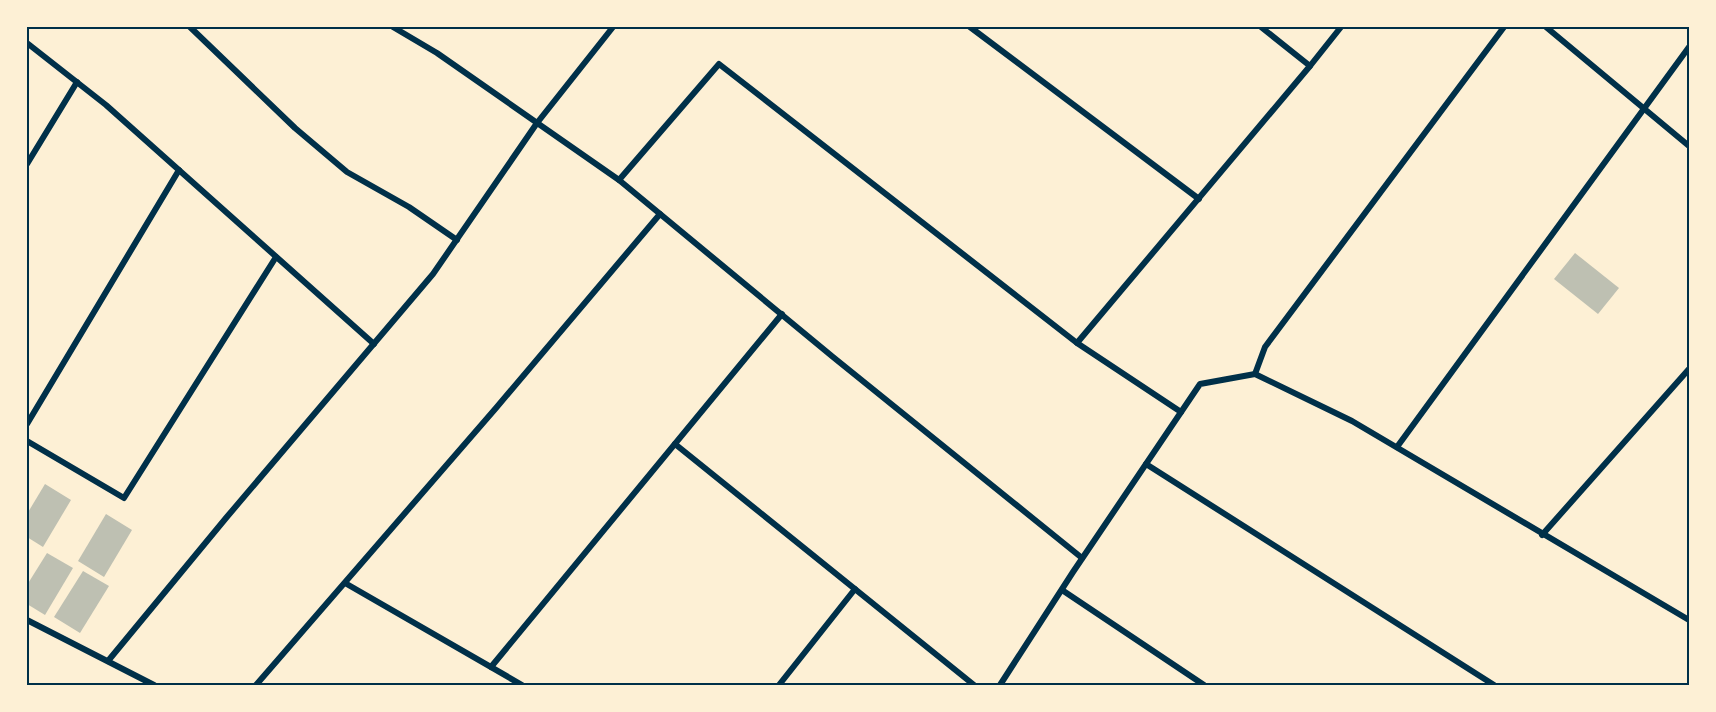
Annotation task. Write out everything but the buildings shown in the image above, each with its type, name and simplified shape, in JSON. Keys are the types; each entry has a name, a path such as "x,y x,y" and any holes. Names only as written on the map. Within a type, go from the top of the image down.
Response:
{"street":[{"path":"190,27 295,128 347,172 409,207 456,240"},
{"path":"393,27 437,53 620,180 1082,558"},
{"path":"108,661 433,274 537,123 613,27"},
{"path":"970,27 1200,199"},
{"path":"1261,27 1310,66"},
{"path":"1077,343 1200,199 1341,27"},
{"path":"1255,374 1265,346 1504,27"},
{"path":"1546,27 1689,146"},
{"path":"27,43 106,105 374,344"},
{"path":"1396,447 1689,47"},
{"path":"620,180 719,64 1077,343 1181,412"},
{"path":"27,165 77,82"},
{"path":"27,424 178,170"},
{"path":"256,685 496,408 660,214"},
{"path":"27,441 124,498 276,257"},
{"path":"491,667 782,314"},
{"path":"1542,535 1689,369"},
{"path":"1000,685 1082,558 1200,384 1255,374 1352,421 1542,535 1687,616"},
{"path":"675,444 974,685"},
{"path":"1146,464 1494,685"},
{"path":"345,583 522,685"},
{"path":"779,685 855,589"},
{"path":"1062,590 1204,685"},
{"path":"27,620 154,685"}]}
